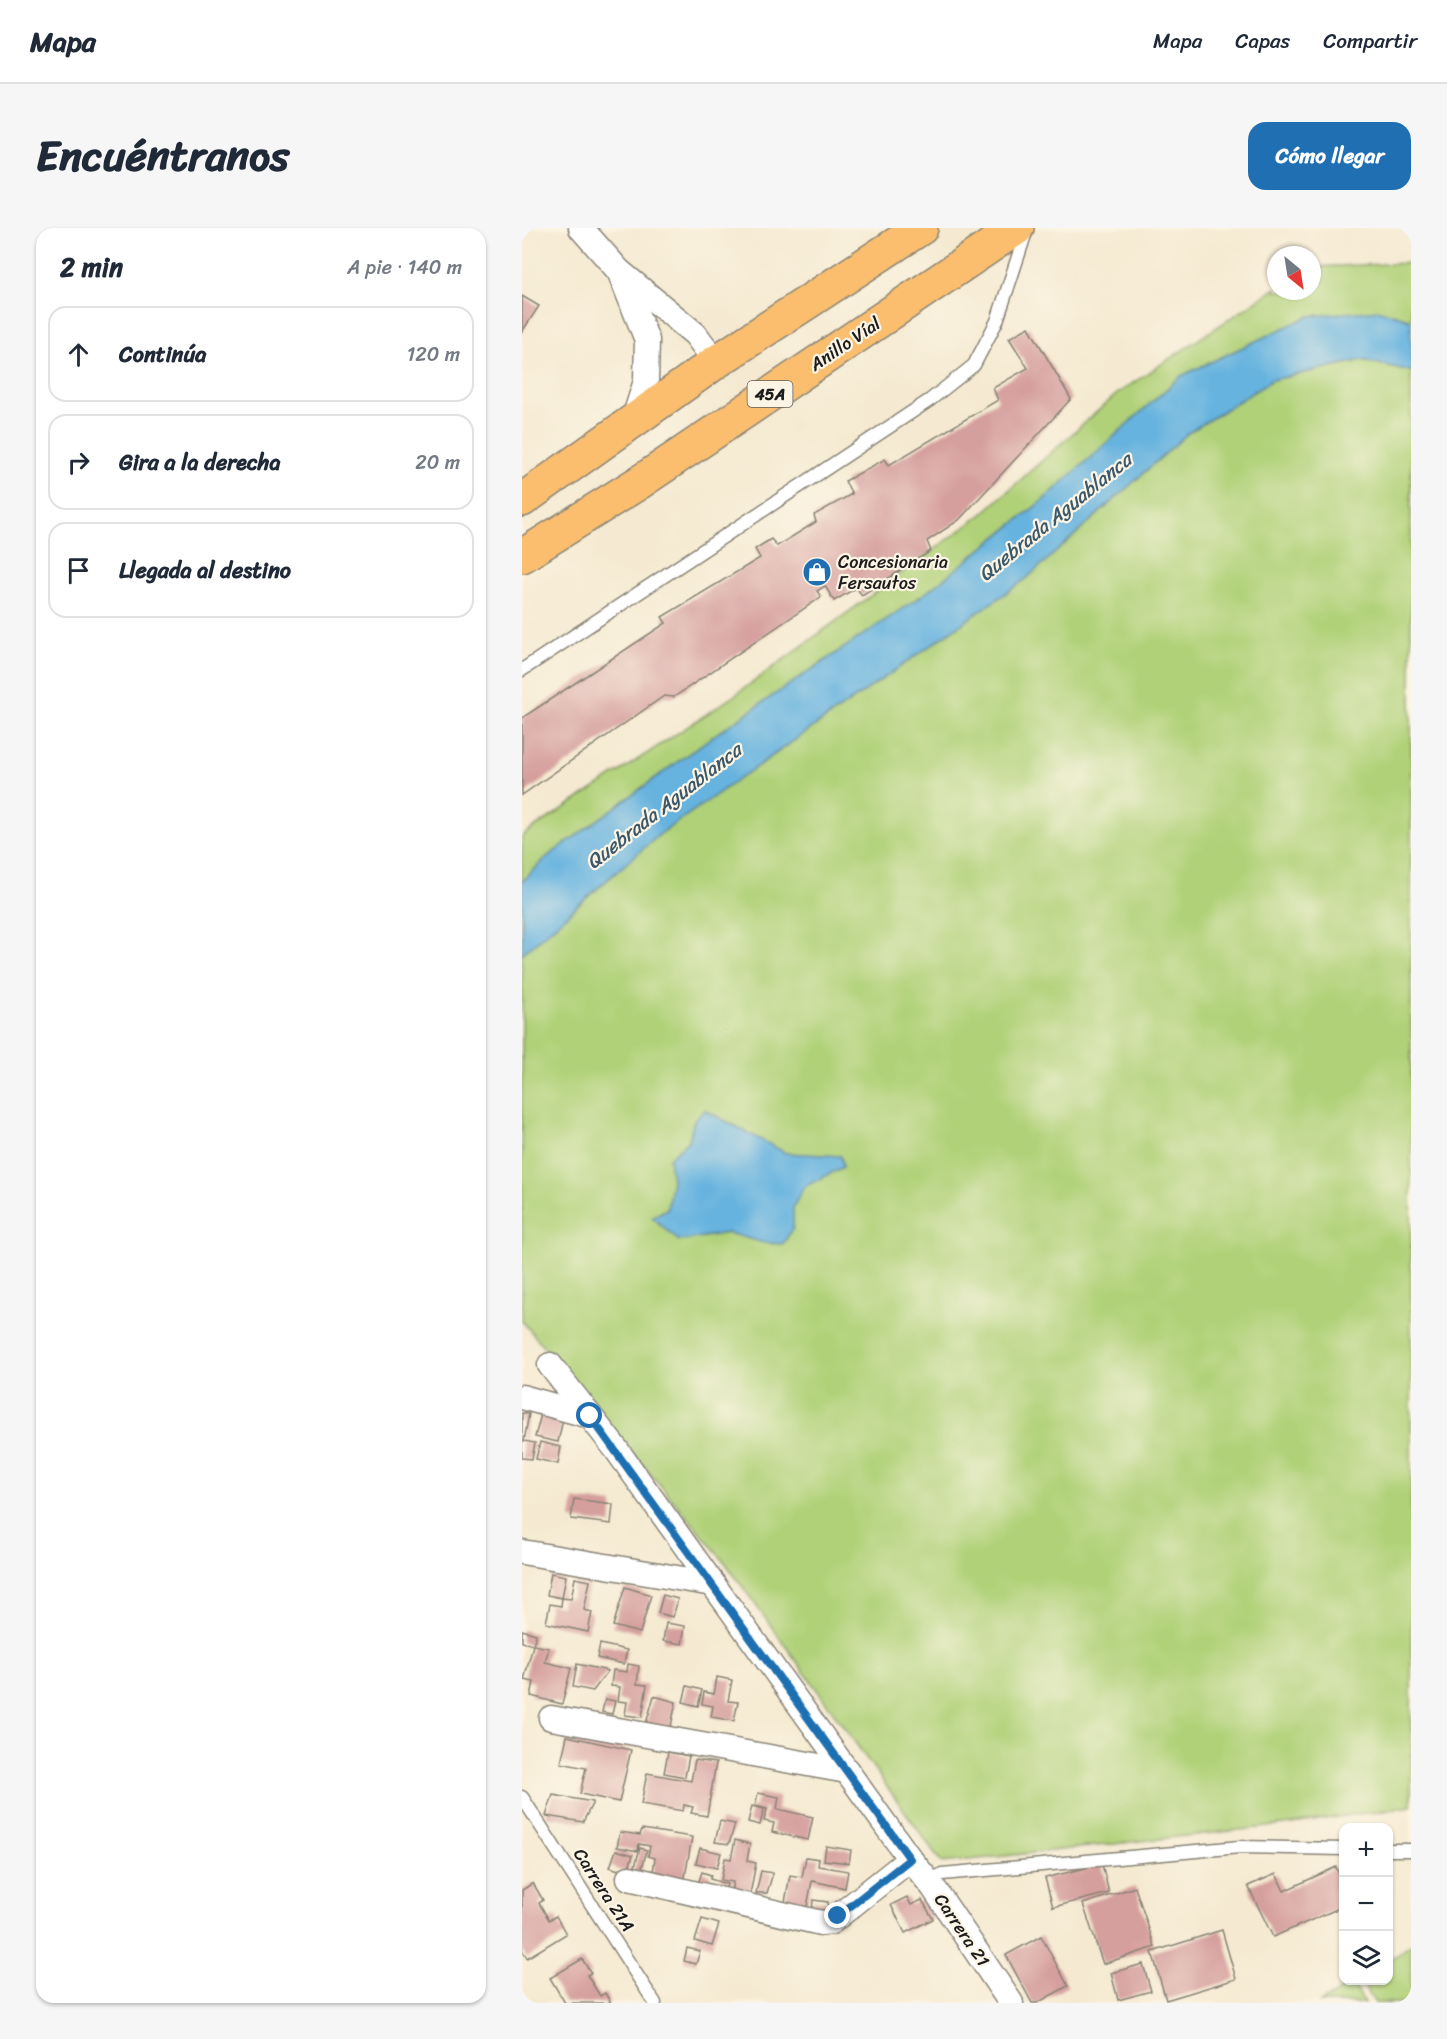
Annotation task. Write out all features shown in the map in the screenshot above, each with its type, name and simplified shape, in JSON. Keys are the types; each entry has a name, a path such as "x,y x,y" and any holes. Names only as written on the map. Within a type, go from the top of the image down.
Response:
{"highway":[{"path":"522,500 716,362 921,228"},
{"name":"Anillo Víal","path":"522,556 640,482 1017,228"}],"street":[{"path":"581,228 619,271 696,334 716,362"},
{"path":"619,271 647,340 646,381 633,422"},
{"name":"Carrera 21","path":"550,1365 590,1416 910,1859 933,1887 1011,2003"},
{"path":"522,1398 590,1416"},
{"path":"522,1552 713,1584"},
{"path":"551,1718 847,1771"},
{"path":"629,1878 821,1923 831,1922 910,1859"}],"lane":[{"path":"522,670 920,406 974,365 997,321 1028,228"},
{"name":"Carrera 21A","path":"522,1797 656,2003"},
{"path":"933,1887 935,1878 942,1874 1240,1847 1339,1849"},
{"path":"1393,1850 1411,1850"}],"green space":[{"path":"1411,263 1411,320 1380,310 1042,501 927,592 713,736 547,857 522,882 522,836 731,698 981,515 1118,393 1267,294 1267,300 1321,300 1321,267"},
{"path":"1362,360 1411,371 1411,1806 1293,1824 942,1863 724,1561 522,1321 522,954 660,834 1026,579 1188,433 1272,380"},
{"path":"1411,1945 1411,2003 1375,2003 1364,1985 1393,1985 1393,1957"},
{"path":"1349,1985 1353,1985 1365,2003 1320,2003"}],"water":[{"name":"Quebrada Aguablanca","path":"1380,310 1411,320 1411,371 1362,360 1272,380 1188,433 1026,579 660,834 522,954 522,882 547,857 713,736 927,592 1042,501 1181,376 1309,316"},
{"path":"705,1110 786,1153 841,1156 843,1167 804,1187 793,1207 793,1228 783,1244 764,1243 728,1233 679,1241 652,1217 667,1209 672,1181 669,1158 689,1140 694,1120"}],"building":[{"path":"522,296 539,306 522,332"},
{"name":"Concesionaria Fersautos","path":"1029,327 1071,399 959,520 927,541 931,551 862,595 856,588 834,601 825,586 817,591 821,597 674,697 664,696 522,795 522,718 666,623 662,617 760,558 755,549 771,539 777,546 816,522 814,515 852,494 845,481 885,459 889,465 998,400 993,388 1028,368 1009,338"},
{"path":"522,1413 529,1414 524,1441 535,1443 532,1459 522,1458"},
{"path":"541,1414 563,1419 558,1442 535,1437"},
{"path":"540,1442 561,1447 558,1464 536,1459"},
{"path":"574,1499 613,1504 611,1524 571,1519"},
{"path":"551,1573 566,1576 562,1598 547,1595"},
{"path":"575,1578 590,1581 584,1610 592,1612 588,1632 546,1623 550,1604 561,1606 562,1598 571,1599"},
{"path":"625,1587 651,1595 640,1633 613,1626"},
{"path":"663,1595 678,1599 673,1617 658,1613"},
{"path":"666,1623 685,1626 682,1644 663,1641"},
{"path":"522,1630 536,1634 533,1645 522,1642"},
{"path":"600,1644 627,1650 624,1664 597,1658"},
{"path":"533,1645 549,1648 545,1662 571,1668 562,1704 531,1696 534,1682 524,1680"},
{"path":"577,1664 608,1671 593,1691 573,1687"},
{"path":"628,1664 639,1666 637,1684 647,1685 642,1717 625,1715 627,1702 618,1701 620,1687 611,1686 613,1670 627,1672"},
{"path":"717,1677 732,1680 728,1701 738,1702 734,1721 711,1717 713,1706 702,1704 704,1692 714,1694"},
{"path":"687,1686 702,1690 698,1706 683,1702"},
{"path":"654,1696 676,1702 670,1731 645,1727"},
{"path":"605,1699 615,1701 612,1714 602,1712"},
{"path":"567,1736 631,1750 619,1802 580,1794 586,1768 561,1763"},
{"path":"668,1752 689,1756 685,1777 664,1773"},
{"path":"695,1760 716,1763 707,1816 691,1813 693,1807 684,1805 683,1811 641,1804 647,1773 691,1781"},
{"path":"758,1793 779,1797 777,1809 813,1817 808,1840 772,1832 774,1823 764,1821 767,1809 755,1806"},
{"path":"553,1795 593,1802 583,1822 546,1816"},
{"path":"752,1806 764,1809 760,1825 748,1822"},
{"path":"720,1821 735,1824 729,1844 715,1842"},
{"path":"642,1829 692,1837 684,1883 652,1878 655,1858 648,1856 650,1846 639,1844 638,1851 617,1847 620,1832 640,1835"},
{"path":"735,1840 750,1844 747,1861 756,1863 750,1895 731,1892 733,1882 721,1880 725,1858 731,1859"},
{"path":"826,1846 851,1850 849,1863 824,1860"},
{"path":"640,1848 647,1850 640,1875 633,1873"},
{"path":"700,1848 721,1853 717,1868 696,1863"},
{"path":"616,1850 633,1855 627,1873 610,1867"},
{"path":"806,1857 819,1859 818,1866 848,1871 845,1888 812,1881 807,1907 785,1902 790,1875 802,1877"},
{"path":"1102,1864 1109,1893 1053,1907 1045,1878"},
{"path":"1336,1867 1339,1874 1339,1908 1273,1937 1248,1886 1276,1874 1284,1891"},
{"path":"761,1871 773,1873 767,1893 756,1893"},
{"path":"702,1872 711,1875 710,1879 727,1884 724,1895 697,1887"},
{"path":"533,1883 543,1900 539,1903 549,1920 556,1916 566,1934 527,1958 522,1950 522,1890"},
{"path":"1135,1887 1155,1947 1103,1964 1083,1904"},
{"path":"907,1897 911,1905 922,1900 933,1919 905,1933 891,1905"},
{"path":"813,1900 828,1902 827,1912 812,1911"},
{"path":"702,1919 719,1924 712,1946 695,1941"},
{"path":"1222,1930 1236,1979 1166,2000 1152,1952"},
{"path":"1041,1936 1068,1986 1037,2003 1032,2003 1006,1955"},
{"path":"687,1948 700,1951 696,1964 684,1961"},
{"path":"582,1959 591,1973 587,1975 600,1996 605,1993 611,2003 565,2003 550,1978"},
{"path":"1143,1964 1151,1991 1118,2000 1111,1973"}],"place":[{"name":"Concesionaria Fersautos","path":"817,572"}],"route":[{"path":"590,1416 910,1859 838,1916"}]}
